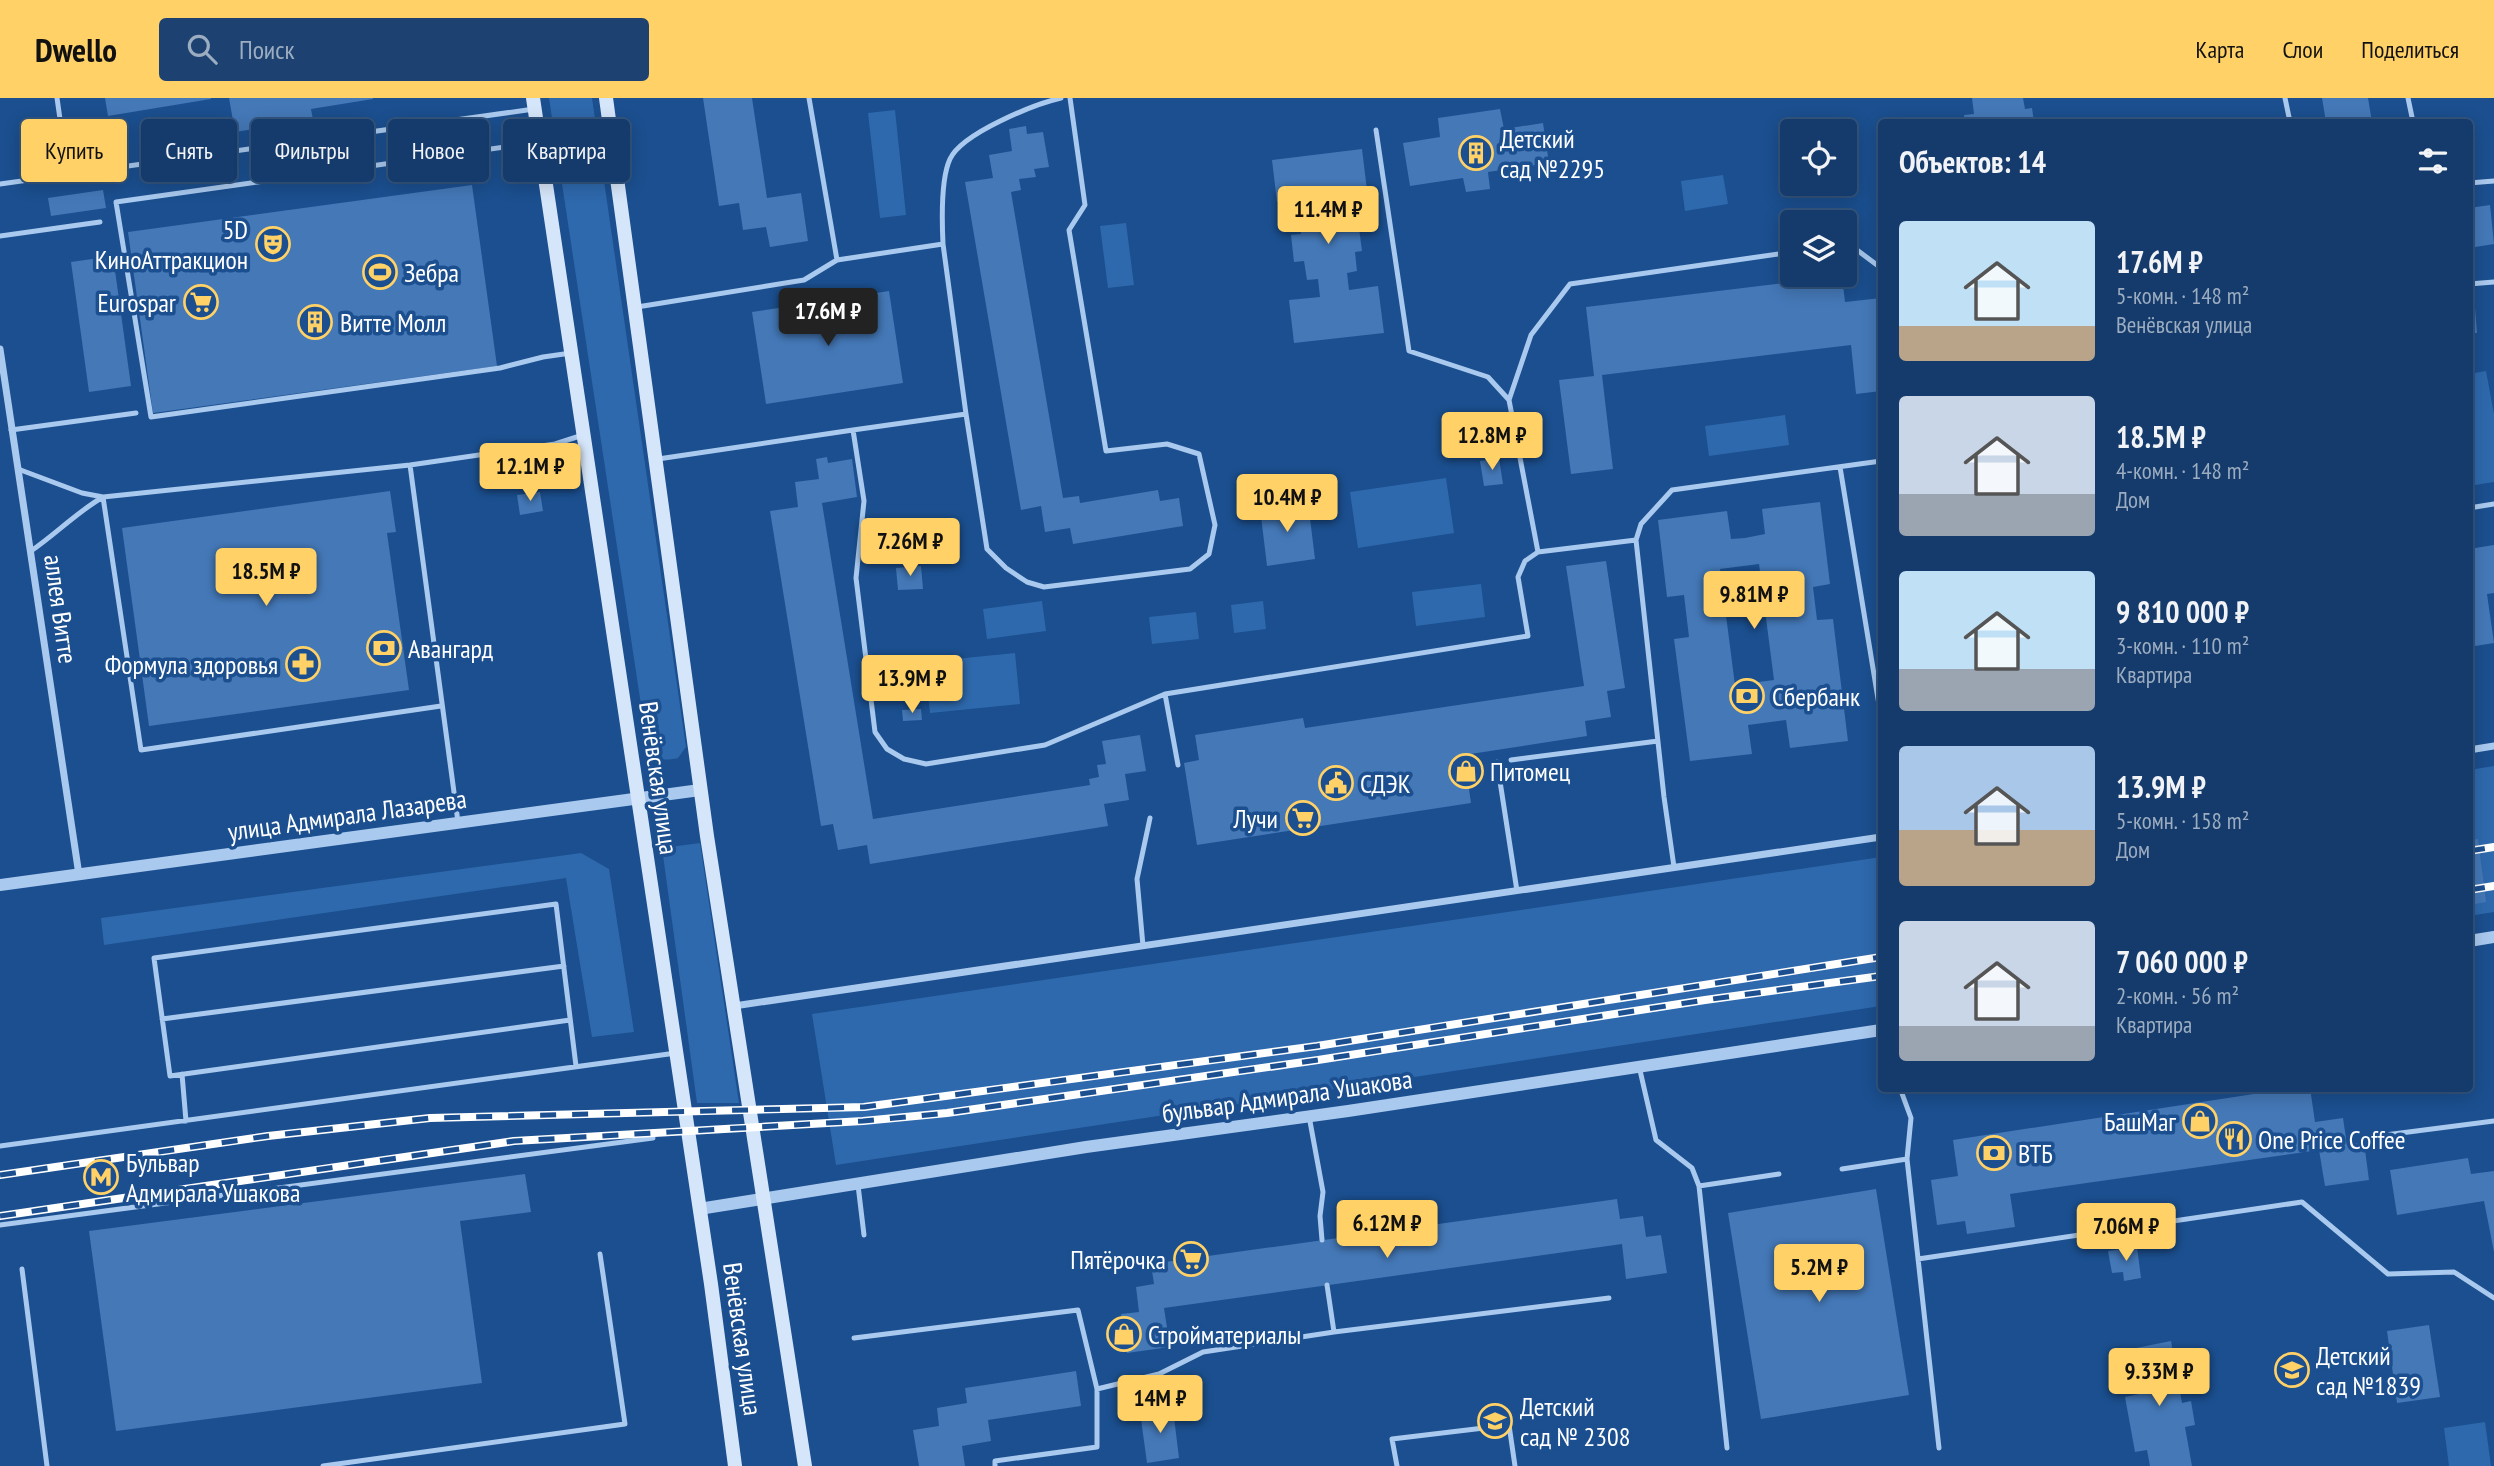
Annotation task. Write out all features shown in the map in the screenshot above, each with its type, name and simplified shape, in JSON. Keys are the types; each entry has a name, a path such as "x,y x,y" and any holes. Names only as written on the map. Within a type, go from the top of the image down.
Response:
{"main road":[{"name":"Венёвская улица","path":"606,98 700,790 805,1466"},
{"name":"Венёвская улица","path":"546,182 736,1466"}],"street":[{"name":"аллея Витте","path":"0,349 79,875"},
{"path":"2473,749 2494,746"},
{"name":"улица Адмирала Лазарева","path":"0,885 700,790"},
{"path":"734,1006 1878,837"},
{"path":"2473,940 2494,937"},
{"name":"бульвар Адмирала Ушакова","path":"699,1209 1086,1147 1878,1030"}],"lane":[{"path":"57,98 60,119"},
{"path":"810,98 837,260"},
{"path":"1061,98 1037,101 967,141 950,158 942,222 966,414 988,549 1006,568 1027,582 1044,587 1190,569 1209,554 1215,525 1199,454 1167,444 1105,451 1069,230 1085,205 1070,98"},
{"path":"2285,98 2289,119"},
{"path":"2408,98 2412,119"},
{"path":"127,166 533,103"},
{"path":"1376,130 1409,351 1488,377 1509,400"},
{"path":"503,147 116,202 151,417 500,369 543,357 571,353"},
{"path":"0,184 21,181"},
{"path":"2473,183 2494,181"},
{"path":"0,236 100,222"},
{"path":"634,308 804,280 837,260 943,244"},
{"path":"1857,250 1878,266"},
{"path":"1538,552 1509,400 1531,335 1570,284 1780,254"},
{"path":"2473,284 2494,282"},
{"path":"11,430 136,413"},
{"path":"655,459 966,414"},
{"path":"853,430 864,501 856,579 876,732 887,749 904,759 926,764 1045,745 1165,694 1528,636 1518,576 1525,561 1538,552 1636,540"},
{"path":"18,469 82,493 103,497 410,465 555,444 583,435"},
{"path":"1674,867 1636,540 1641,524 1672,490 1878,461"},
{"path":"410,465 458,823"},
{"path":"1840,467 1878,698"},
{"path":"31,551 103,497"},
{"path":"103,497 141,750 441,706"},
{"path":"2473,507 2494,504"},
{"path":"1165,694 1178,765"},
{"path":"1511,760 1658,741"},
{"path":"1497,762 1517,891"},
{"path":"1143,946 1137,878 1150,818"},
{"path":"570,1020 170,1076 154,958 556,904 576,1066"},
{"path":"162,1018 564,966"},
{"path":"0,1146 676,1053"},
{"path":"1639,1066 1656,1140 1692,1168 1699,1186 1727,1448"},
{"path":"182,1074 186,1121"},
{"path":"1901,1092 1911,1118 1907,1159 1939,1448"},
{"path":"1309,1116 1324,1192 1320,1216 1322,1240"},
{"path":"2362,1138 2494,1121"},
{"path":"0,1225 653,1138"},
{"path":"1842,1169 1907,1159"},
{"path":"1699,1186 1779,1174"},
{"path":"858,1185 864,1235"},
{"path":"1918,1259 2302,1202 2388,1273 2454,1272 2494,1298"},
{"path":"323,1466 625,1424 600,1254"},
{"path":"22,1269 47,1466"},
{"path":"1327,1285 1334,1332"},
{"path":"1097,1390 1159,1374 1203,1352 1334,1332 1609,1298"},
{"path":"854,1338 1077,1310 1097,1390 1097,1447 995,1461 995,1466"},
{"path":"1396,1466 1392,1439 1508,1425 1516,1466"}],"shaded area":[{"path":"549,98 592,98 595,119 552,119"},
{"path":"895,110 906,215 880,218 868,113"},
{"path":"1723,175 1728,204 1685,211 1681,181"},
{"path":"562,182 604,182 686,747 678,758 674,759 658,758 648,751"},
{"path":"1126,223 1134,285 1108,288 1100,226"},
{"path":"2486,371 2494,414 2494,482 2473,485 2473,373"},
{"path":"1785,415 1789,445 1709,456 1705,426"},
{"path":"1446,478 1454,533 1358,548 1350,492"},
{"path":"1481,584 1485,617 1416,626 1412,592"},
{"path":"1042,601 1046,631 987,639 983,609"},
{"path":"1263,601 1266,629 1234,633 1231,605"},
{"path":"1196,612 1199,639 1152,644 1149,617"},
{"path":"1015,653 1020,704 930,713 925,662"},
{"path":"2494,766 2494,912 2473,915 2473,769"},
{"path":"700,843 739,1103 697,1103 662,848"},
{"path":"581,853 609,869 634,1032 592,1037 566,878 104,945 101,918"},
{"path":"1878,857 1878,1006 836,1165 812,1014"},
{"path":"2485,1422 2491,1466 2449,1466 2444,1428"}],"building":[{"path":"105,98 211,98 211,99 108,116"},
{"path":"229,98 373,98 311,109 313,119 251,119 251,130 237,132 237,119 233,119"},
{"path":"703,98 752,98 767,198 801,193 808,241 770,247 766,227 743,230 739,203 719,206"},
{"path":"1972,98 2023,98 2025,109 2032,108 2034,119 1965,119 1964,115 1974,114"},
{"path":"2322,98 2368,98 2372,119 2326,119"},
{"name":"Детский сад №2295","path":"1500,109 1504,129 1543,123 1549,163 1488,172 1490,189 1466,192 1463,178 1410,186 1403,143 1440,137 1438,118"},
{"path":"1026,126 1027,134 1043,132 1049,167 1034,169 1036,177 1019,179 1021,190 1011,192 1063,498 1079,496 1080,503 1158,490 1160,501 1179,498 1183,526 1073,544 1070,528 1045,532 1041,506 1021,510 965,182 993,178 989,155 1012,151 1009,129"},
{"path":"1362,149 1367,190 1337,194 1339,207 1349,206 1352,228 1359,228 1362,251 1355,252 1357,271 1347,273 1349,290 1378,286 1384,333 1294,343 1289,300 1320,297 1318,279 1307,280 1304,261 1294,262 1291,235 1301,234 1299,212 1309,211 1308,198 1277,202 1272,160"},
{"name":"Витте Молл","path":"472,185 497,366 153,413 128,232"},
{"path":"103,190 106,208 51,216 48,198"},
{"path":"2490,205 2494,244 2473,247 2473,207"},
{"path":"113,256 131,386 89,392 71,262"},
{"path":"1780,284 1780,287 1843,287 1845,302 1878,298 1878,391 1856,394 1851,345 1602,375 1613,469 1571,474 1559,380 1594,376 1586,307"},
{"path":"889,291 903,383 766,404 752,312"},
{"path":"2473,308 2475,308 2477,333 2473,333"},
{"path":"827,457 828,463 852,459 857,497 822,503 873,819 1090,785 1089,779 1099,777 1097,765 1106,764 1102,741 1140,735 1146,771 1125,774 1129,800 1104,804 1108,826 870,864 867,845 838,850 833,824 821,826 770,511 798,507 795,482 819,479 816,459"},
{"path":"1499,458 1503,484 1484,486 1480,461"},
{"path":"390,491 396,532 387,533 409,690 149,726 122,528"},
{"path":"540,492 543,511 520,515 517,495"},
{"path":"1308,502 1315,559 1267,566 1260,508"},
{"path":"1820,502 1830,584 1813,587 1817,620 1833,619 1848,741 1790,748 1786,720 1748,725 1752,754 1690,761 1674,639 1689,637 1684,595 1667,597 1658,520 1727,511 1731,539 1745,538 1765,534 1762,509","holes":["1759,564 1774,680 1735,685 1720,569"]},
{"path":"2494,545 2494,593 2487,594 2494,643 2473,646 2473,548"},
{"path":"1606,561 1625,688 1607,691 1611,717 1585,721 1587,736 1464,755 1471,803 1197,845 1184,763 1199,760 1195,735 1303,718 1305,728 1584,686 1566,566"},
{"path":"921,566 923,589 898,590 896,568"},
{"path":"921,709 922,720 903,721 902,710"},
{"path":"2478,839 2486,902 2473,904 2473,840"},
{"path":"2267,1092 2311,1092 2315,1122 2343,1118 2347,1145 2364,1142 2369,1180 2325,1186 2319,1150 2010,1194 2015,1227 1967,1234 1965,1221 1937,1225 1931,1180 1958,1176 1953,1140"},
{"path":"2468,1158 2471,1174 2494,1171 2494,1252 2484,1201 2397,1215 2390,1170"},
{"path":"525,1174 531,1212 460,1221 482,1383 116,1431 89,1231"},
{"path":"1876,1189 1909,1395 1761,1419 1728,1213"},
{"path":"1617,1199 1620,1219 1643,1216 1646,1237 1661,1235 1667,1273 1626,1279 1622,1244 1164,1308 1170,1347 1127,1353 1121,1314 1139,1312 1136,1287 1154,1284 1151,1264"},
{"path":"2137,1247 2141,1278 2124,1281 2123,1272 2112,1273 2108,1251"},
{"path":"2429,1325 2440,1397 2397,1403 2387,1331"},
{"path":"2171,1341 2182,1403 2191,1401 2195,1425 2185,1427 2192,1466 2150,1466 2147,1450 2135,1452 2125,1397 2139,1394 2131,1349"},
{"path":"1076,1371 1081,1406 988,1420 991,1441 962,1446 965,1466 919,1466 913,1430 939,1426 937,1408 967,1403 965,1388"},
{"path":"1173,1409 1179,1458 1147,1463 1140,1412"}],"railway":[{"path":"2473,850 2494,847"},
{"path":"2473,889 2494,886"},
{"path":"0,1175 268,1136 430,1118 864,1107 1317,1046 1878,957"},
{"path":"0,1216 514,1141 863,1121 947,1113 1878,976"}],"place":[{"name":"Детский сад №2295","path":"1476,153"},
{"name":"5D КиноАттракцион","path":"273,244"},
{"name":"Зебра","path":"380,272"},
{"name":"Eurospar","path":"201,302"},
{"name":"Витте Молл","path":"315,322"},
{"name":"Авангард","path":"384,648"},
{"name":"Формула здоровья","path":"303,664"},
{"name":"Сбербанк","path":"1747,696"},
{"name":"Питомец","path":"1466,771"},
{"name":"СДЭК","path":"1336,783"},
{"name":"Лучи","path":"1303,818"},
{"name":"БашМаг","path":"2200,1121"},
{"name":"One Price Coffee","path":"2234,1139"},
{"name":"ВТБ","path":"1994,1153"},
{"name":"Бульвар Адмирала Ушакова","path":"101,1177"},
{"name":"Пятёрочка","path":"1191,1259"},
{"name":"Стройматериалы","path":"1124,1334"},
{"name":"Детский сад №1839","path":"2292,1370"},
{"name":"Детский сад № 2308","path":"1495,1421"}]}
